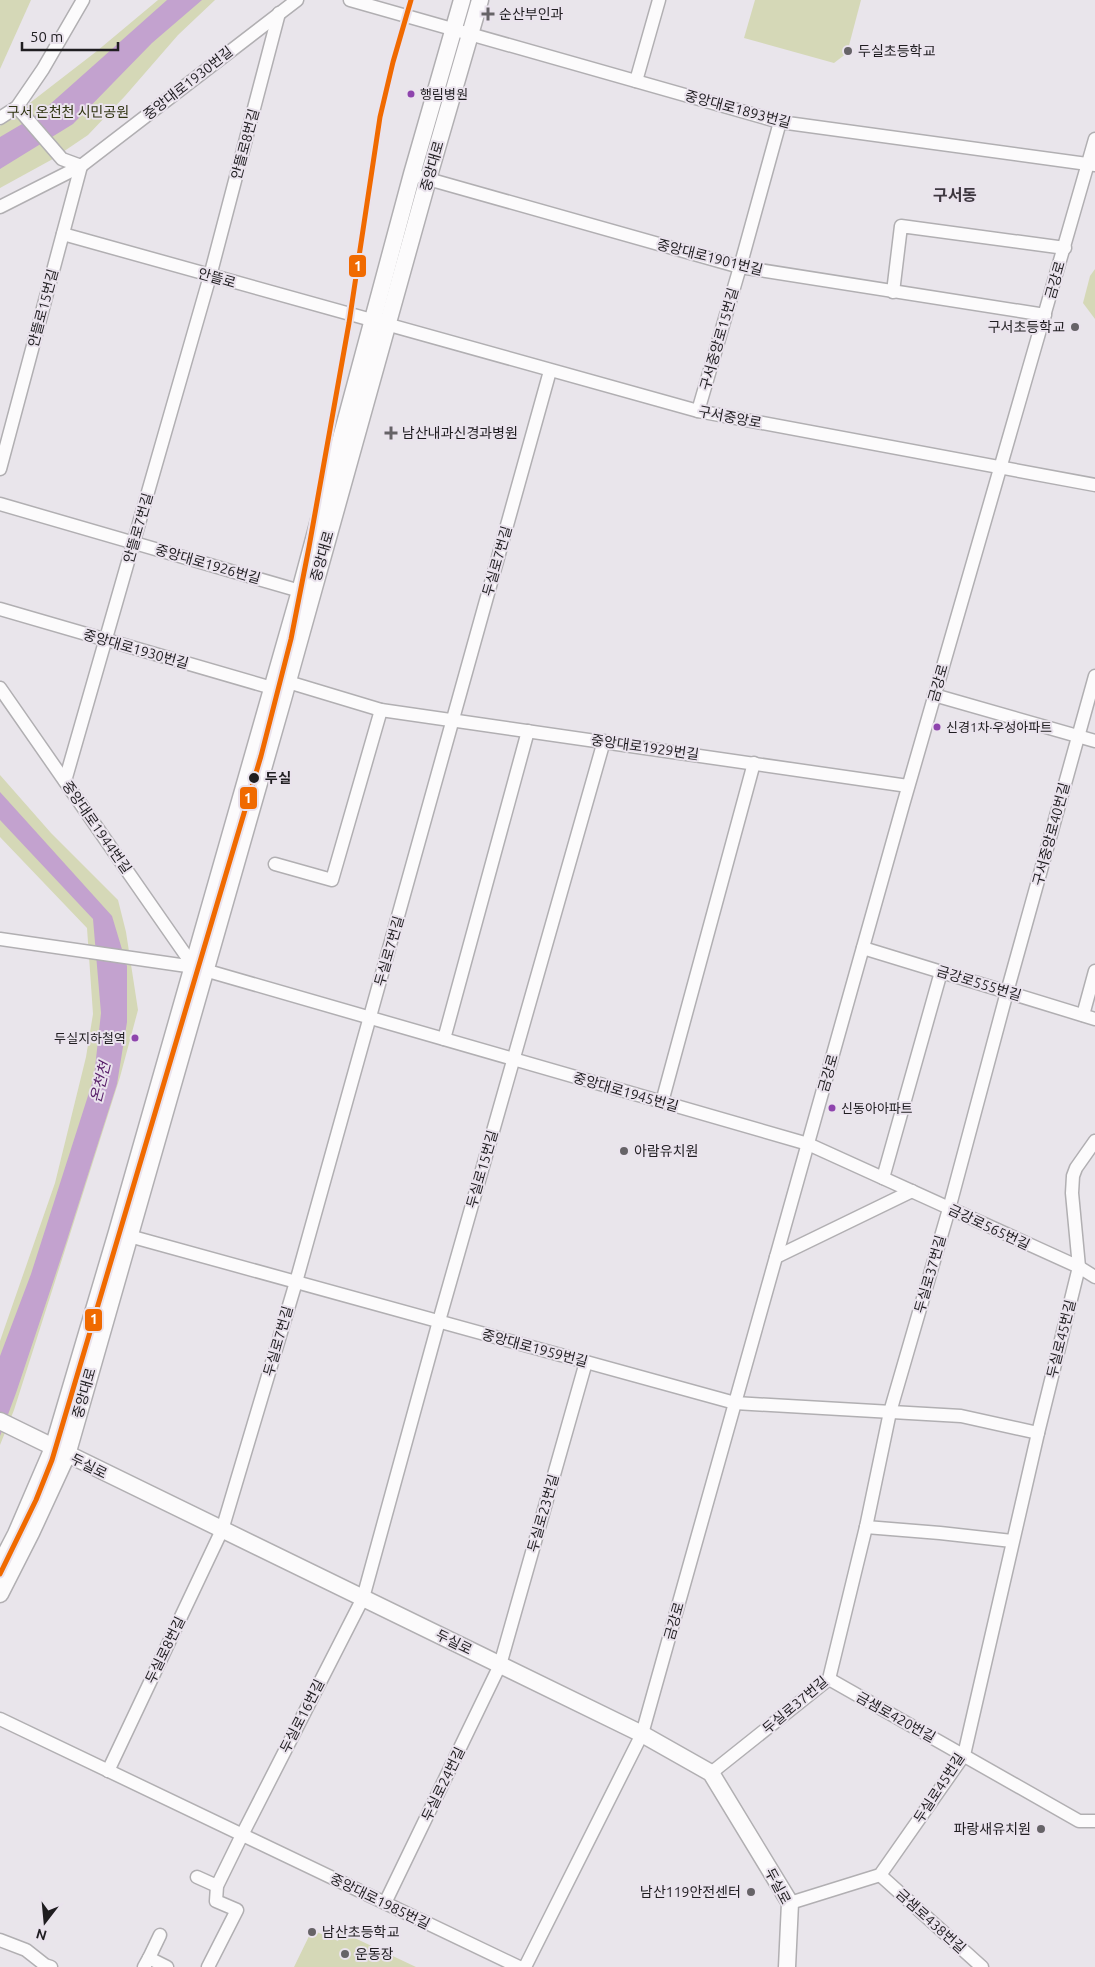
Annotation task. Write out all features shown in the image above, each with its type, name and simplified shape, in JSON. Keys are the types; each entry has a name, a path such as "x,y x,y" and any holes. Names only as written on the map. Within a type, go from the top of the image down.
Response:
{"main road":[{"name":"중앙대로","path":"0,1594 31,1533 60,1452 200,968 288,682 379,323 412,174 462,0"},
{"name":"중앙대로","path":"200,968 272,688 300,591 379,323 428,179 480,0"},
{"name":"두실로","path":"0,1421 21,1433 642,1734 711,1774 790,1903 787,1967"},
{"name":"중앙대로","path":"0,1565 60,1452"}],"street":[{"path":"0,118 16,106 43,69 83,0"},
{"name":"중앙대로1930번길","path":"0,207 81,166 297,0"},
{"name":"중앙대로1893번길","path":"350,0 780,122 1092,165"},
{"path":"636,81 659,0"},
{"name":"안뜰로8번길","path":"210,276 279,13"},
{"path":"16,106 62,159 81,166"},
{"name":"구서중앙로15번길","path":"698,411 780,122"},
{"name":"금강로","path":"524,1967 642,1734 934,695 1045,315 1092,165 1095,139"},
{"name":"안뜰로15번길","path":"0,469 81,166"},
{"name":"중앙대로1901번길","path":"412,174 740,267 1045,315"},
{"path":"894,292 901,226 1065,248"},
{"name":"안뜰로","path":"63,234 379,323"},
{"name":"안뜰로7번길","path":"65,781 210,276"},
{"name":"구서중앙로","path":"379,323 698,411 1095,485"},
{"name":"두실로7번길","path":"222,1530 296,1282 550,371"},
{"name":"중앙대로1926번길","path":"0,504 300,591"},
{"name":"중앙대로1930번길","path":"0,609 272,688"},
{"name":"구서중앙로40번길","path":"1007,992 1095,676"},
{"name":"중앙대로1929번길","path":"288,682 382,710 908,786"},
{"name":"중앙대로1944번길","path":"0,688 200,968"},
{"path":"934,695 1095,741"},
{"path":"275,864 332,880 382,710"},
{"path":"444,1039 528,731"},
{"name":"두실로15번길","path":"363,1598 439,1321 604,741"},
{"path":"662,1102 754,763"},
{"name":"중앙대로1945번길","path":"0,939 200,968 808,1144"},
{"name":"금강로555번길","path":"862,948 1089,1017"},
{"path":"1089,1017 1095,971"},
{"path":"883,1178 941,972"},
{"name":"두실로37번길","path":"711,1774 829,1679 866,1527 890,1412 949,1208 1007,992"},
{"name":"두실로45번길","path":"880,1875 964,1755 1012,1541 1078,1268 1072,1194 1073,1176 1076,1168 1090,1154 1095,1141"},
{"name":"금강로565번길","path":"808,1144 1078,1268 1095,1278"},
{"path":"776,1257 912,1192"},
{"name":"중앙대로1959번길","path":"123,1234 735,1403 961,1416 1038,1432"},
{"name":"두실로23번길","path":"500,1665 586,1362"},
{"path":"866,1527 1012,1541"},
{"name":"두실로8번길","path":"108,1770 222,1530"},
{"name":"두실로16번길","path":"242,1835 363,1598"},
{"name":"두실로24번길","path":"385,1903 500,1665"},
{"name":"금샘로420번길","path":"829,1679 1079,1821 1095,1822"},
{"name":"중앙대로1985번길","path":"0,1719 519,1967"},
{"path":"208,1967 237,1910 216,1901 217,1886 242,1835"},
{"path":"790,1903 880,1875"},
{"name":"금샘로438번길","path":"880,1875 982,1967"},
{"path":"197,1877 217,1886"},
{"path":"160,1935 146,1962 167,1967"},
{"path":"0,1940 26,1950 45,1965 51,1967"}],"green space":[{"path":"0,0 31,0 0,69"},
{"name":"구서 온천천 시민공원","path":"158,0 215,0 178,35 88,135 51,160 0,188 0,126 97,51"},
{"path":"755,0 861,0 847,53 834,63 744,38"},
{"path":"1095,269 1095,319 1083,303 1090,276"},
{"name":"온천천","path":"0,775 51,833 118,900 126,932 138,1010 120,1077 14,1410 0,1445 0,1341 55,1183 86,1057 93,1014 87,928 0,837"},
{"name":"운동장","path":"312,1930 338,1941 342,1932 416,1967 294,1967"}],"water":[{"path":"167,0 202,0 152,43 73,124 0,169 0,137 39,114"},
{"name":"온천천","path":"0,792 112,916 127,966 127,1022 117,1084 66,1243 0,1436 0,1356 31,1274 94,1077 101,1013 93,919 0,820"}],"transit line":[{"name":"1","path":"0,1574 36,1500 52,1460 261,756 291,639 309,547 349,323 380,117 393,62 411,0"}],"place":[{"name":"순산부인과","path":"488,14"},
{"name":"두실초등학교","path":"848,51"},
{"name":"행림병원","path":"411,94"},
{"name":"구서초등학교","path":"1075,327"},
{"name":"남산내과신경과병원","path":"391,433"},
{"name":"신경1차·우성아파트","path":"937,727"},
{"name":"두실","path":"254,778"},
{"name":"두실지하철역","path":"135,1038"},
{"name":"신동아아파트","path":"832,1108"},
{"name":"아람유치원","path":"624,1151"},
{"name":"파랑새유치원","path":"1041,1829"},
{"name":"남산119안전센터","path":"751,1892"},
{"name":"남산초등학교","path":"312,1932"},
{"name":"운동장","path":"345,1954"}],"district":[{"name":"구서동","path":"955,195"}]}
